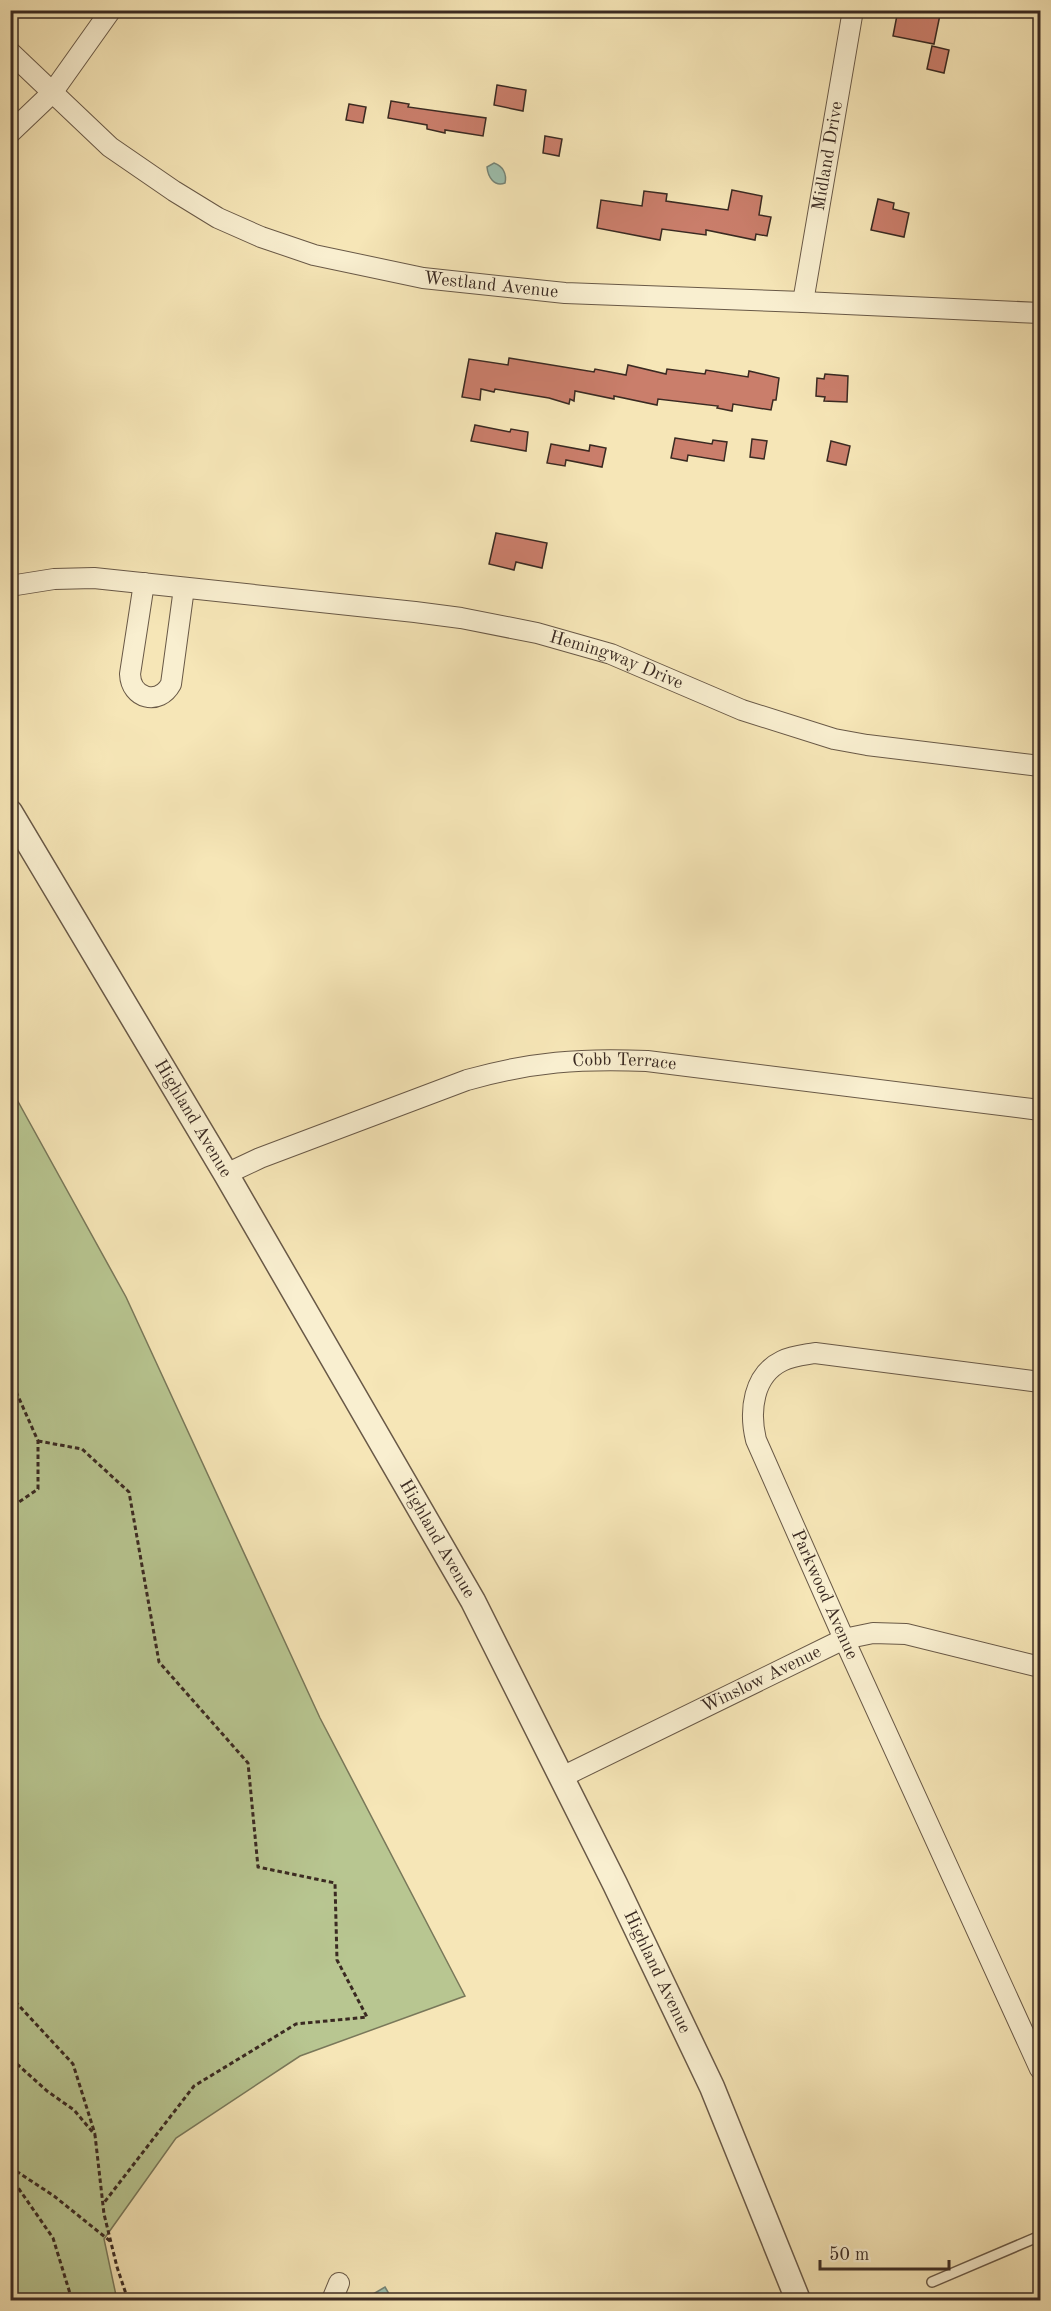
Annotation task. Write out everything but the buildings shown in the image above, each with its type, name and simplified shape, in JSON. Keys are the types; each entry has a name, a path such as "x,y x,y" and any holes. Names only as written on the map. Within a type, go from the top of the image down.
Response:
{"street":[{"path":"10,133 51,93 111,10"},
{"name":"Midland Drive","path":"803,302 854,10"},
{"name":"Westland Avenue","path":"10,52 110,147 174,191 218,218 261,237 315,255 423,278 565,294 1041,313"},
{"name":"Hemingway Drive","path":"10,586 54,579 94,578 461,618 537,633 611,654 741,710 823,736 867,745 1041,766"},
{"path":"144,583 130,681 137,693 150,698 162,694 171,684 184,588"},
{"name":"Highland Avenue","path":"10,812 226,1174 473,1601 615,1884 712,2087 798,2301"},
{"name":"Cobb Terrace","path":"226,1174 260,1158 467,1080 497,1071 554,1062 647,1061 1041,1110"},
{"name":"Parkwood Avenue","path":"1041,1383 824,1353 799,1355 783,1360 765,1375 757,1389 753,1408 753,1429 756,1440 844,1639 1041,2069"},
{"name":"Winslow Avenue","path":"562,1777 844,1639 873,1633 906,1634 1041,1667"}],"lane":[{"path":"932,2282 1041,2236"}],"path":[{"path":"10,1378 38,1441 38,1489 10,1508"},
{"path":"38,1441 82,1449 129,1492 159,1662 248,1763 258,1867 335,1883 337,1960 367,2017 296,2024 194,2086 103,2204"},
{"path":"10,1996 73,2064 95,2135 103,2204 128,2301"},
{"path":"10,2061 16,2063 46,2091 74,2110 95,2135"},
{"path":"10,2167 54,2196 111,2241"},
{"path":"10,2176 53,2238 72,2301"}],"green space":[{"path":"10,1087 126,1297 320,1718 465,1996 300,2056 176,2138 104,2239 117,2300 11,2300"}],"shaded area":[{"path":"494,163 504,171 505,183 498,184 490,178 487,167"},
{"path":"385,2287 392,2299 363,2300"}]}
